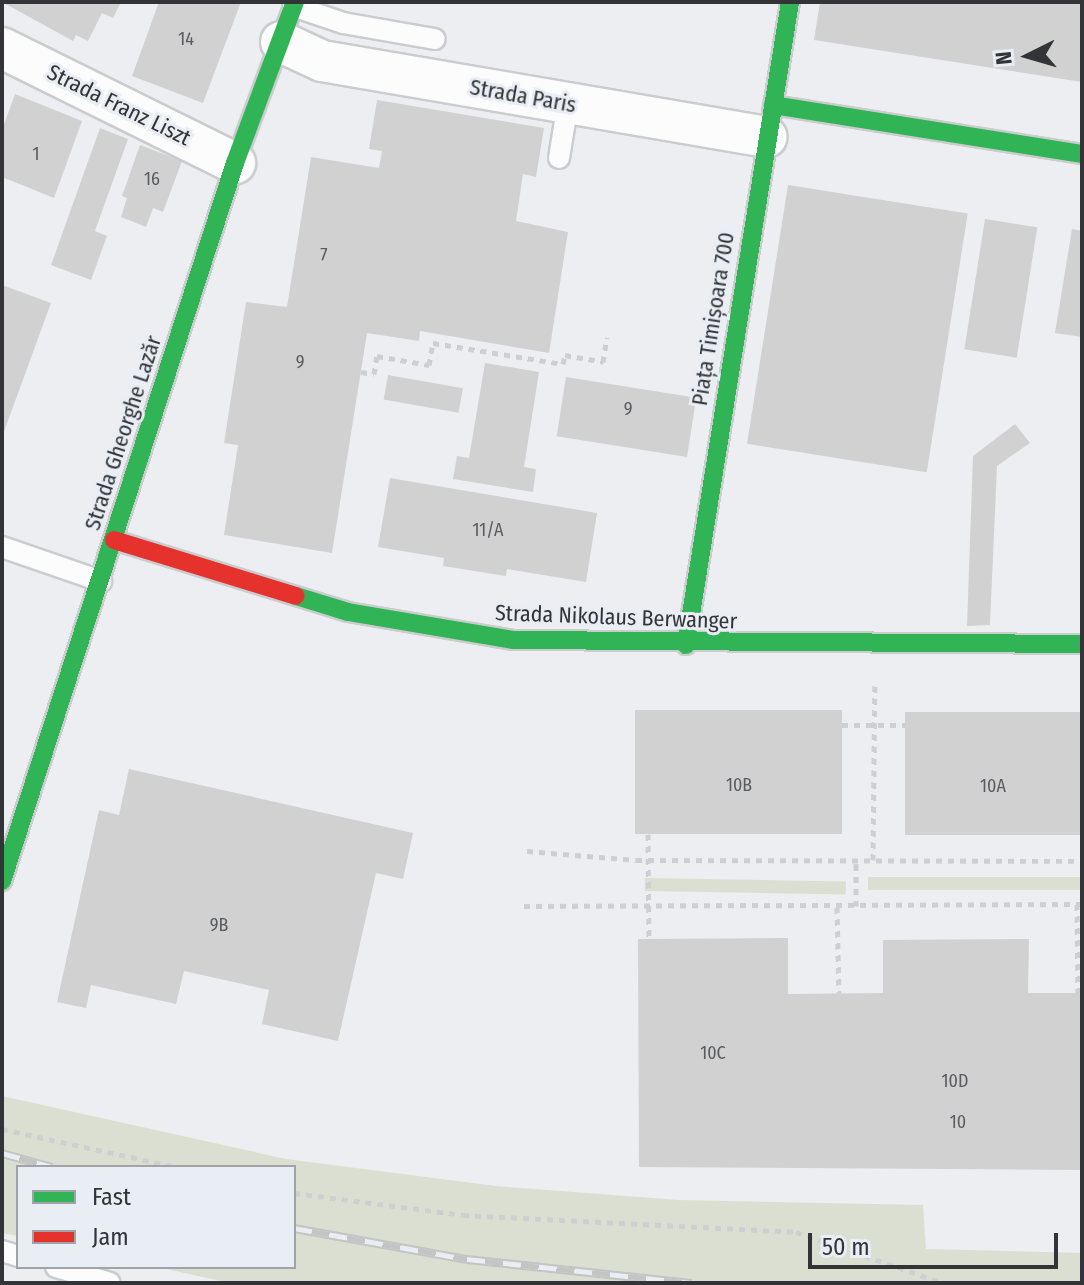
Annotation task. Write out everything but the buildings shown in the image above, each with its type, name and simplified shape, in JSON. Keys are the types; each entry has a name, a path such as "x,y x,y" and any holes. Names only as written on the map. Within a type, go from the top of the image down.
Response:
{"street":[{"name":"Piața Timișoara 700","path":"686,645 790,2"},
{"name":"Strada Paris","path":"290,17 322,61 568,103 1082,154"},
{"name":"Strada Gheorghe Lazăr","path":"2,881 235,163 290,17"},
{"name":"Strada Franz Liszt","path":"2,48 235,163"},
{"name":"Strada Nikolaus Berwanger","path":"114,540 400,624 544,643 1082,644"}],"lane":[{"path":"290,17 435,39"},
{"path":"559,158 568,103"},
{"path":"2,547 101,581"},
{"path":"63,1269 110,1283"}],"path":[{"path":"361,372 374,374 377,356 429,365 433,343 563,364 565,355 603,362 607,337"},
{"path":"873,860 875,670"},
{"path":"842,725 905,725"},
{"path":"648,834 649,939"},
{"path":"527,851 636,860 1082,861"},
{"path":"856,861 856,906"},
{"path":"524,906 1079,904 1078,993"},
{"path":"837,907 839,993"},
{"path":"2,1129 168,1165"},
{"path":"296,1193 463,1215 796,1232 943,1283"}],"shaded area":[{"path":"868,877 1082,877 1082,890 868,890"},
{"path":"645,878 846,882 846,895 645,891"},
{"path":"2,1096 286,1159 496,1186 679,1200 923,1205 926,1249 1082,1253 1082,1283 230,1283 166,1269 296,1269 296,1165 16,1165 16,1236 2,1233"}],"railway":[{"path":"2,1153 45,1165"},
{"path":"296,1228 467,1259 692,1283"}],"traffic: fast":[{"path":"2,881 235,163 295,2"},
{"path":"686,645 790,2"},
{"path":"773,105 1082,154"},
{"path":"296,596 348,612 513,640 1082,644"}],"traffic: jam":[{"path":"114,540 296,596"}]}
